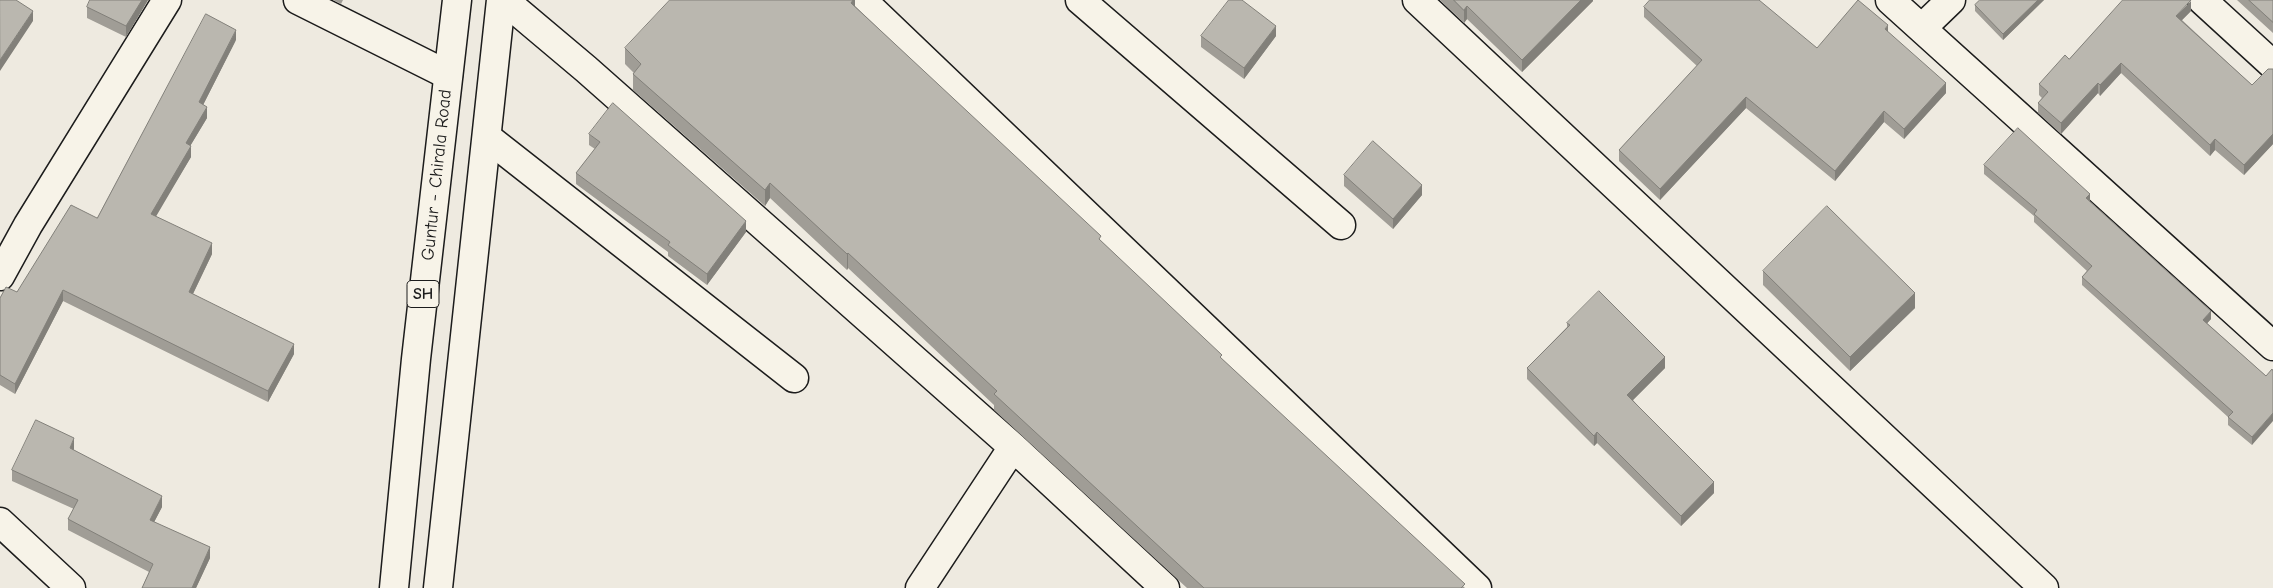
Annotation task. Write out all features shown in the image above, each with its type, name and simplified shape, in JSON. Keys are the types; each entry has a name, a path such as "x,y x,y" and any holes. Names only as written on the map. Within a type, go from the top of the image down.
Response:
{"street":[{"path":"0,276 28,225 167,0"},
{"path":"298,0 448,75"},
{"name":"Guntur - Chirala Road","path":"394,588 416,358 457,0"},
{"path":"438,588 502,0"},
{"path":"502,0 586,69 1013,447 1165,588"},
{"path":"862,0 1477,588"},
{"path":"1080,0 1341,226"},
{"path":"1417,0 2044,588"},
{"path":"1890,0 2273,346"},
{"path":"1922,28 1951,0"},
{"path":"2202,0 2273,66"},
{"path":"488,138 794,378"},
{"path":"920,588 1013,447"},
{"path":"0,522 72,588"}],"building":[{"path":"0,0 16,0 33,11 0,60"},
{"path":"90,0 142,0 126,26 87,7"},
{"path":"670,0 853,0 851,3 1101,236 1099,239 1222,355 1220,357 1465,584 1461,588 1204,588 994,394 997,391 848,253 770,183 765,190 633,74 641,64 625,48"},
{"path":"1229,0 1242,0 1276,26 1244,68 1201,36"},
{"path":"1454,0 1581,0 1522,60 1467,6 1464,10"},
{"path":"1650,0 1759,0 1817,48 1858,0 1888,25 1885,29 1946,83 1904,129 1884,111 1835,171 1746,97 1660,189 1619,150 1702,60 1644,7"},
{"path":"1980,0 2038,0 2003,34 1975,5"},
{"path":"2123,0 2191,0 2176,16 2252,85 2268,69 2273,69 2273,134 2244,165 2215,139 2210,145 2121,63 2100,85 2098,83 2061,123 2038,103 2048,92 2039,84 2065,55 2069,59"},
{"path":"2249,0 2273,0 2273,22"},
{"path":"206,14 236,30 199,102 207,107 186,143 191,146 151,214 212,243 189,292 294,344 268,391 63,290 15,384 0,375 0,298 6,287 17,292 71,205 97,218"},
{"path":"613,103 746,221 707,274 668,245 670,242 576,173 600,142 589,134"},
{"path":"2018,128 2090,194 2086,198 2211,311 2203,320 2266,376 2272,369 2273,413 2252,437 2228,417 2233,412 2082,277 2092,266 2034,214 2037,210 1984,165"},
{"path":"1373,141 1422,185 1393,219 1344,175"},
{"path":"1827,206 1915,293 1850,357 1763,271"},
{"path":"1599,291 1665,357 1627,395 1714,482 1681,516 1597,432 1594,436 1527,368 1570,325 1567,323"},
{"path":"36,420 74,438 70,448 162,496 150,520 210,547 192,588 142,588 153,564 68,519 78,500 12,470"}]}
